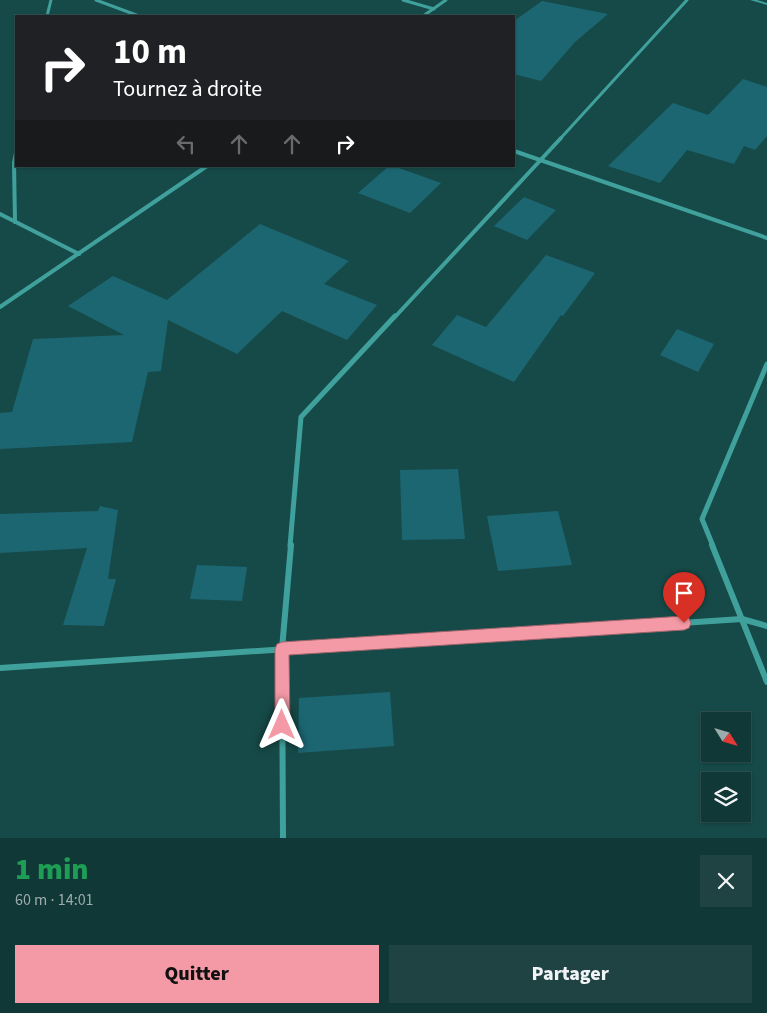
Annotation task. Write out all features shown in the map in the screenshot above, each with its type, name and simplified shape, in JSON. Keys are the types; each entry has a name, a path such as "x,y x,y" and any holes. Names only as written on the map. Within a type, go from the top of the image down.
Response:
{"street":[{"path":"48,15 51,0"},
{"path":"96,0 136,15"},
{"path":"403,0 434,8"},
{"path":"424,15 446,0"},
{"path":"283,838 282,649 301,417 687,0"},
{"path":"752,0 767,4"},
{"path":"515,152 767,238"},
{"path":"15,158 15,222"},
{"path":"0,307 206,167"},
{"path":"0,214 79,254"},
{"path":"767,364 702,519 767,682"},
{"path":"0,668 742,619 767,626"}],"building":[{"path":"542,1 608,14 575,42 541,81 515,74 515,20"},
{"path":"743,79 767,87 767,136 755,150 744,146 734,164 687,150 660,183 608,166 673,103 708,115"},
{"path":"388,167 396,167 441,183 410,213 358,193"},
{"path":"524,197 556,210 527,240 494,226"},
{"path":"260,224 349,261 324,284 377,305 347,340 282,311 237,354 168,320 161,371 148,372 132,442 0,449 0,413 12,412 33,339 124,335 68,306 113,276 167,300"},
{"path":"546,255 595,273 563,316 561,315 514,382 432,345 457,315 486,327"},
{"path":"677,329 714,344 698,372 660,355"},
{"path":"458,469 465,539 402,540 400,470"},
{"path":"100,506 118,510 108,579 116,579 104,626 63,625 87,548 0,553 0,514 98,511"},
{"path":"558,511 572,565 498,571 487,516"},
{"path":"197,565 247,567 242,601 190,599"},
{"path":"390,692 394,746 298,753 299,698"}],"route":[{"path":"282,725 282,649 684,623"}]}
